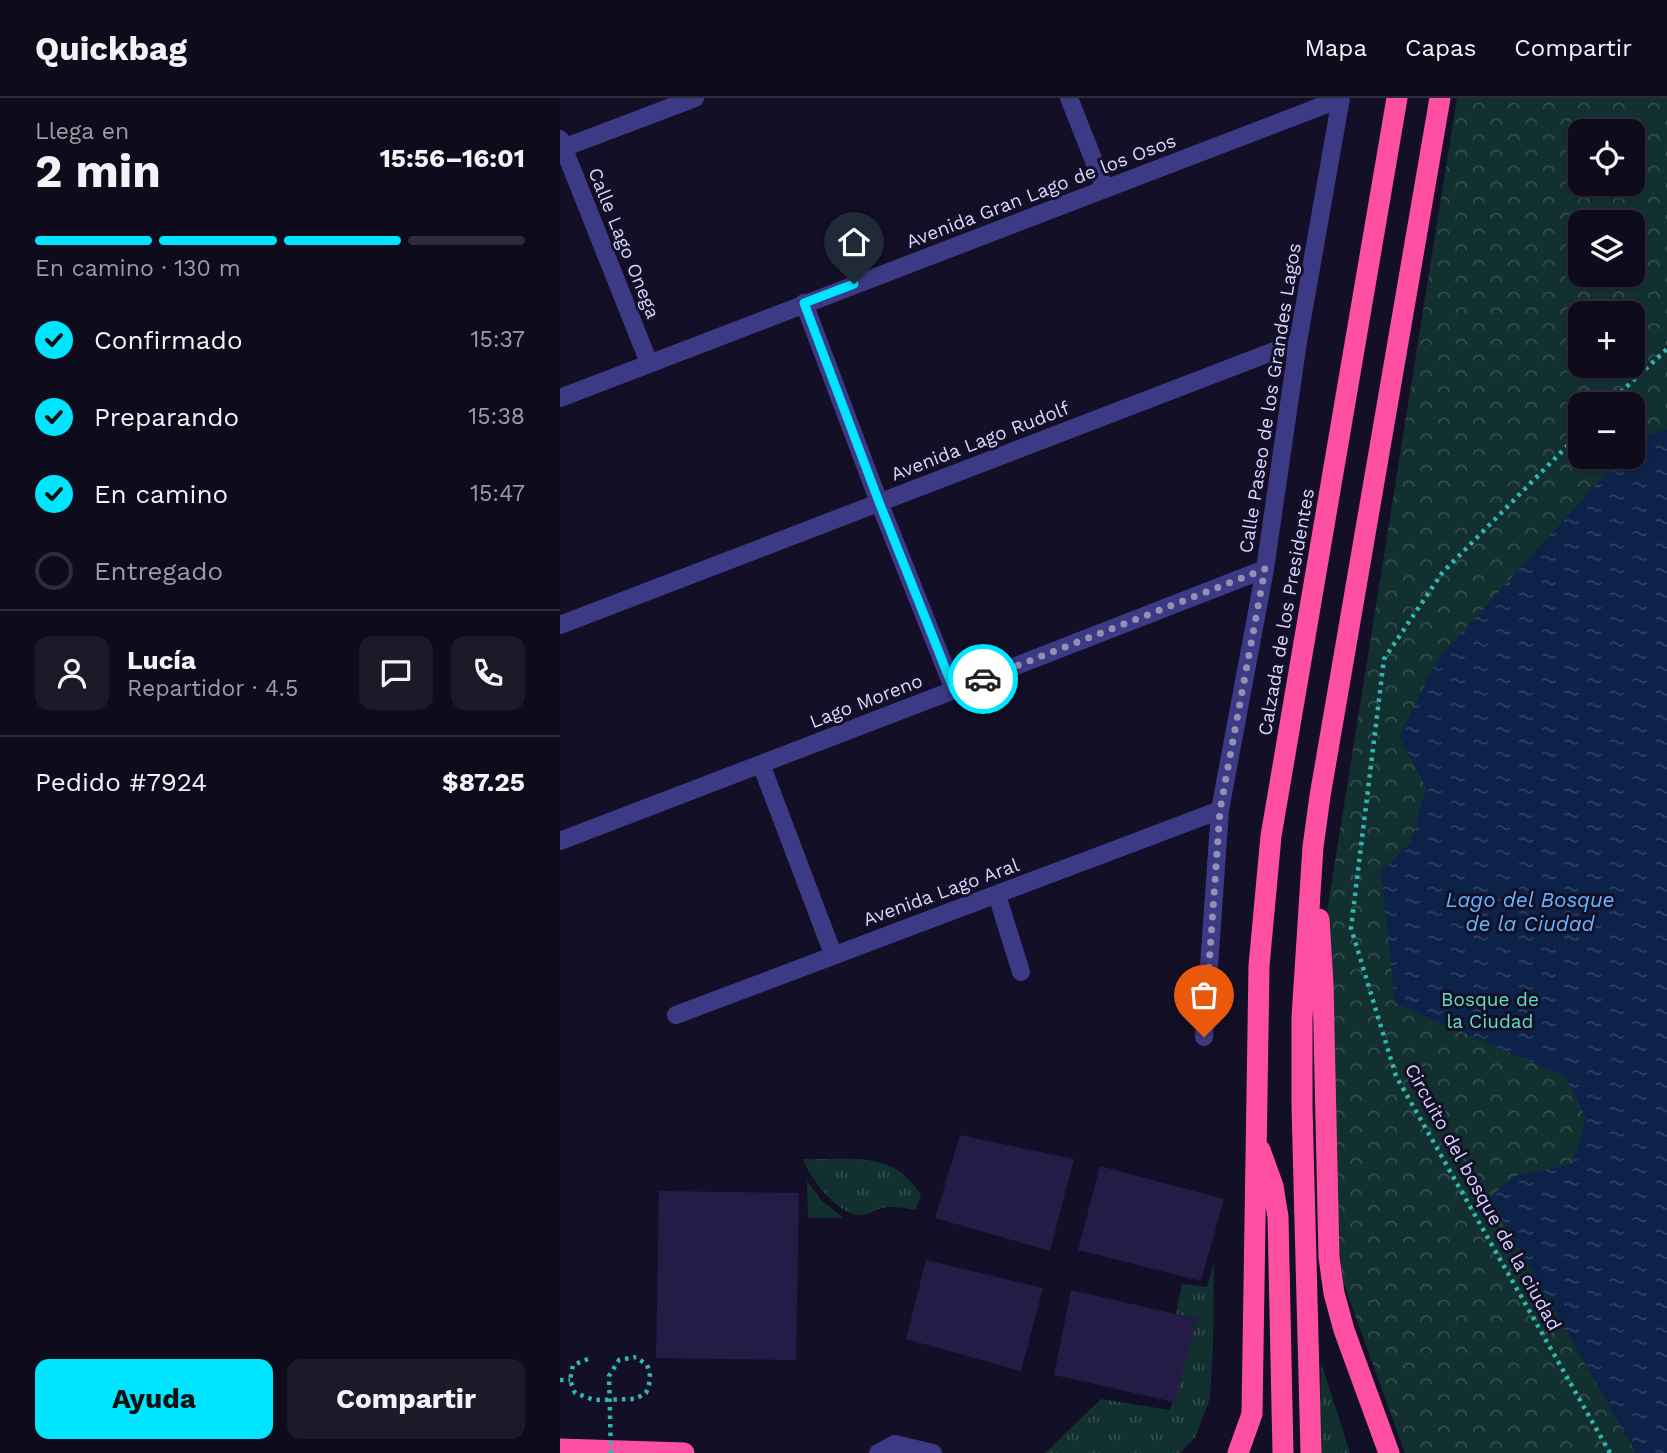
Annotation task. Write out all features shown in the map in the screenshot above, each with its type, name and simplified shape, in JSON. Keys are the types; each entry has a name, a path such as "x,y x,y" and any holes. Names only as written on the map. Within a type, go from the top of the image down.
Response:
{"highway":[{"name":"Calzada de los Presidentes","path":"1238,1453 1252,1414 1259,965 1271,836 1397,98"},
{"path":"1311,1453 1302,1017 1313,847 1440,98"},
{"path":"1313,847 1323,984 1329,1257 1334,1293 1344,1330 1389,1453"},
{"path":"1255,1138 1273,1186 1278,1217 1283,1453"},
{"path":"560,1449 684,1453"}],"street":[{"path":"561,145 695,98"},
{"path":"1069,98 1105,190"},
{"name":"Avenida Gran Lago de los Osos","path":"560,398 1341,99"},
{"name":"Calle Paseo de los Grandes Lagos","path":"1204,1037 1220,810 1265,569 1298,342 1341,99"},
{"name":"Calle Lago Onega","path":"561,145 649,363"},
{"path":"804,303 954,690"},
{"name":"Avenida Lago Rudolf","path":"560,625 1298,342"},
{"name":"Lago Moreno","path":"560,841 1265,569"},
{"path":"761,764 833,954"},
{"name":"Avenida Lago Aral","path":"676,1015 1220,810"},
{"path":"997,895 1021,972"},
{"path":"878,1453 895,1444 933,1453"}],"path":[{"path":"1621,392 1667,349"},
{"name":"Circuito del bosque de la ciudad","path":"1568,445 1442,573 1384,659 1351,928 1396,1076 1610,1453"},
{"path":"588,1359 573,1365 570,1380 575,1393 594,1400 635,1399 646,1393 650,1373 647,1365 636,1357 619,1360 609,1376 611,1453"},
{"path":"560,1380 570,1380"}],"green space":[{"name":"Bosque de la Ciudad","path":"1457,98 1667,98 1667,1453 1405,1453 1343,1282 1312,1006"},
{"path":"803,1159 860,1159 892,1167 904,1175 921,1194 916,1210 888,1207 863,1215 845,1210 827,1196 812,1177"},
{"path":"807,1181 821,1200 843,1218 808,1218"},
{"path":"1214,1263 1210,1398 1196,1436 1180,1453 1045,1453 1101,1399 1170,1410 1197,1319 1176,1314 1182,1284 1207,1287"},
{"path":"1321,1362 1350,1453 1320,1453"}],"water":[{"name":"Lago del Bosque de la Ciudad","path":"1667,429 1667,1453 1636,1453 1490,1197 1515,1176 1572,1164 1586,1118 1566,1077 1395,1003 1381,871 1411,842 1426,787 1399,737 1437,660 1610,469 1645,469 1645,436"}],"building":[{"path":"960,1135 1074,1159 1050,1251 935,1218"},
{"path":"1100,1166 1224,1199 1201,1281 1078,1250"},
{"path":"659,1191 799,1193 796,1360 656,1358"},
{"path":"926,1260 1043,1288 1021,1371 906,1339"},
{"path":"1071,1290 1197,1319 1174,1402 1054,1375"}],"way so far":[{"path":"983,679 1265,569 1220,810 1204,1037"}],"route":[{"path":"854,284 804,303 954,690 983,679"}]}
